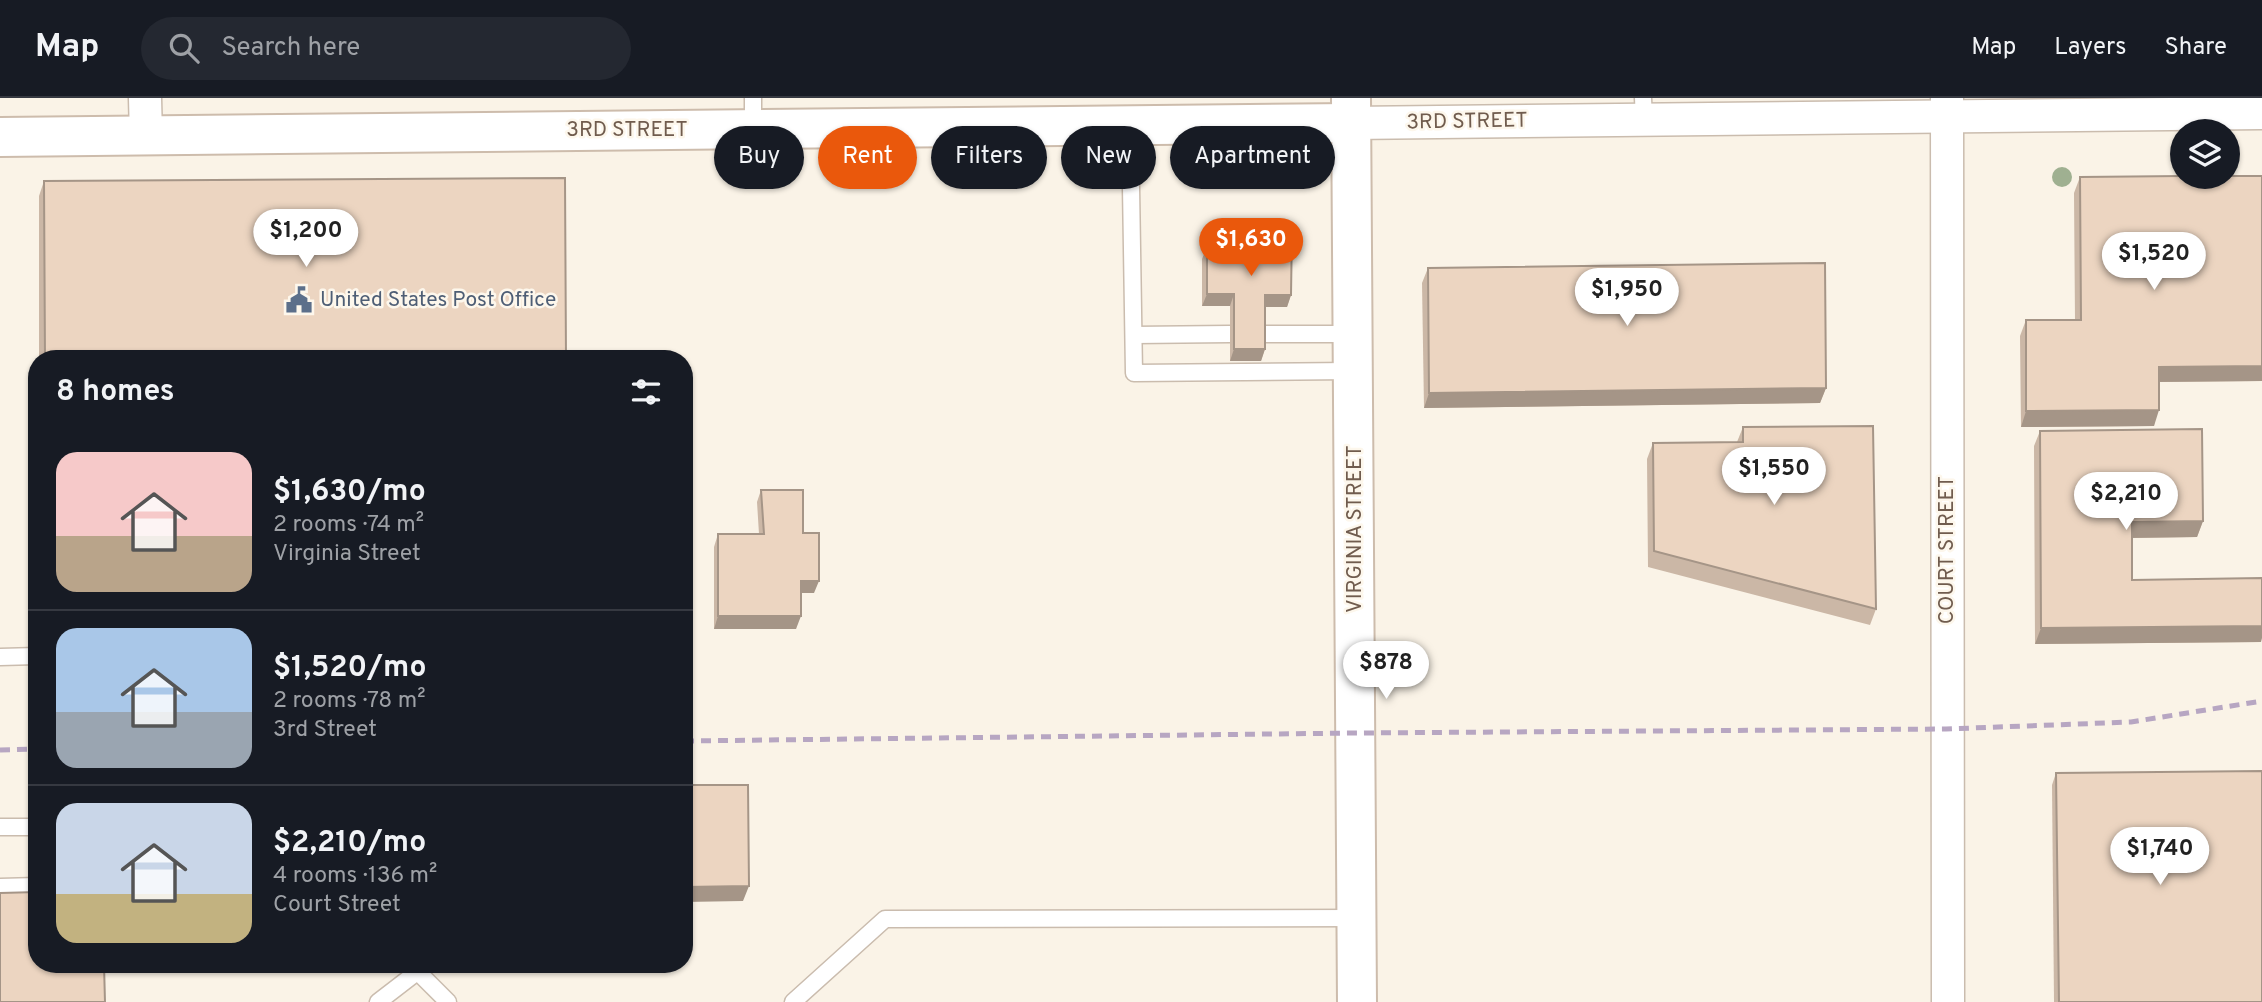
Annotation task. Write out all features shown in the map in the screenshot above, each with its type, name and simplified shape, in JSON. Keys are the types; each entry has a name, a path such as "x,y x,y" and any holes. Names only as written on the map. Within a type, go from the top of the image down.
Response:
{"main road":[{"name":"3RD STREET","path":"0,137 146,136 753,114 1130,125 1351,111"},
{"name":"VIRGINIA STREET","path":"1351,111 1357,1002"}],"street":[{"path":"145,98 146,136"},
{"name":"COURT STREET","path":"1947,107 1948,1002"},
{"name":"3RD STREET","path":"1351,111 2252,108"}],"lane":[{"path":"1130,125 1134,373 1353,371"},
{"path":"1134,335 1230,334"},
{"path":"1261,334 1353,334"},
{"path":"0,657 28,656"},
{"path":"0,827 28,827"},
{"path":"0,887 28,886"},
{"path":"793,1002 885,919 1357,918"},
{"path":"378,1002 408,973"},
{"path":"418,973 448,1002"}],"building":[{"path":"2240,176 2262,176 2262,366 2159,367 2159,410 2026,411 2026,320 2081,320 2080,177 2170,177 2170,189 2240,189"},
{"name":"United States Post Office","path":"565,178 566,350 45,350 44,181"},
{"path":"1226,230 1292,230 1291,295 1265,295 1265,349 1234,349 1234,294 1207,294 1207,247 1226,247"},
{"path":"1825,263 1826,388 1429,393 1428,268"},
{"path":"1873,426 1876,609 1654,551 1653,443 1743,442 1743,427"},
{"path":"2202,429 2203,521 2132,522 2132,580 2262,578 2262,626 2041,628 2040,431"},
{"path":"761,490 803,490 803,533 819,533 819,581 801,581 801,616 718,616 718,534 764,534"},
{"path":"2262,771 2262,1002 2059,1002 2056,773"},
{"path":"693,785 748,785 749,886 693,887"},
{"path":"28,892 28,973 104,973 105,1002 0,1002 0,893"}],"railway":[{"path":"693,741 1946,729 2131,722 2262,701"},
{"path":"0,750 28,749"}],"place":[{"name":"United States Post Office","path":"299,300"}]}
